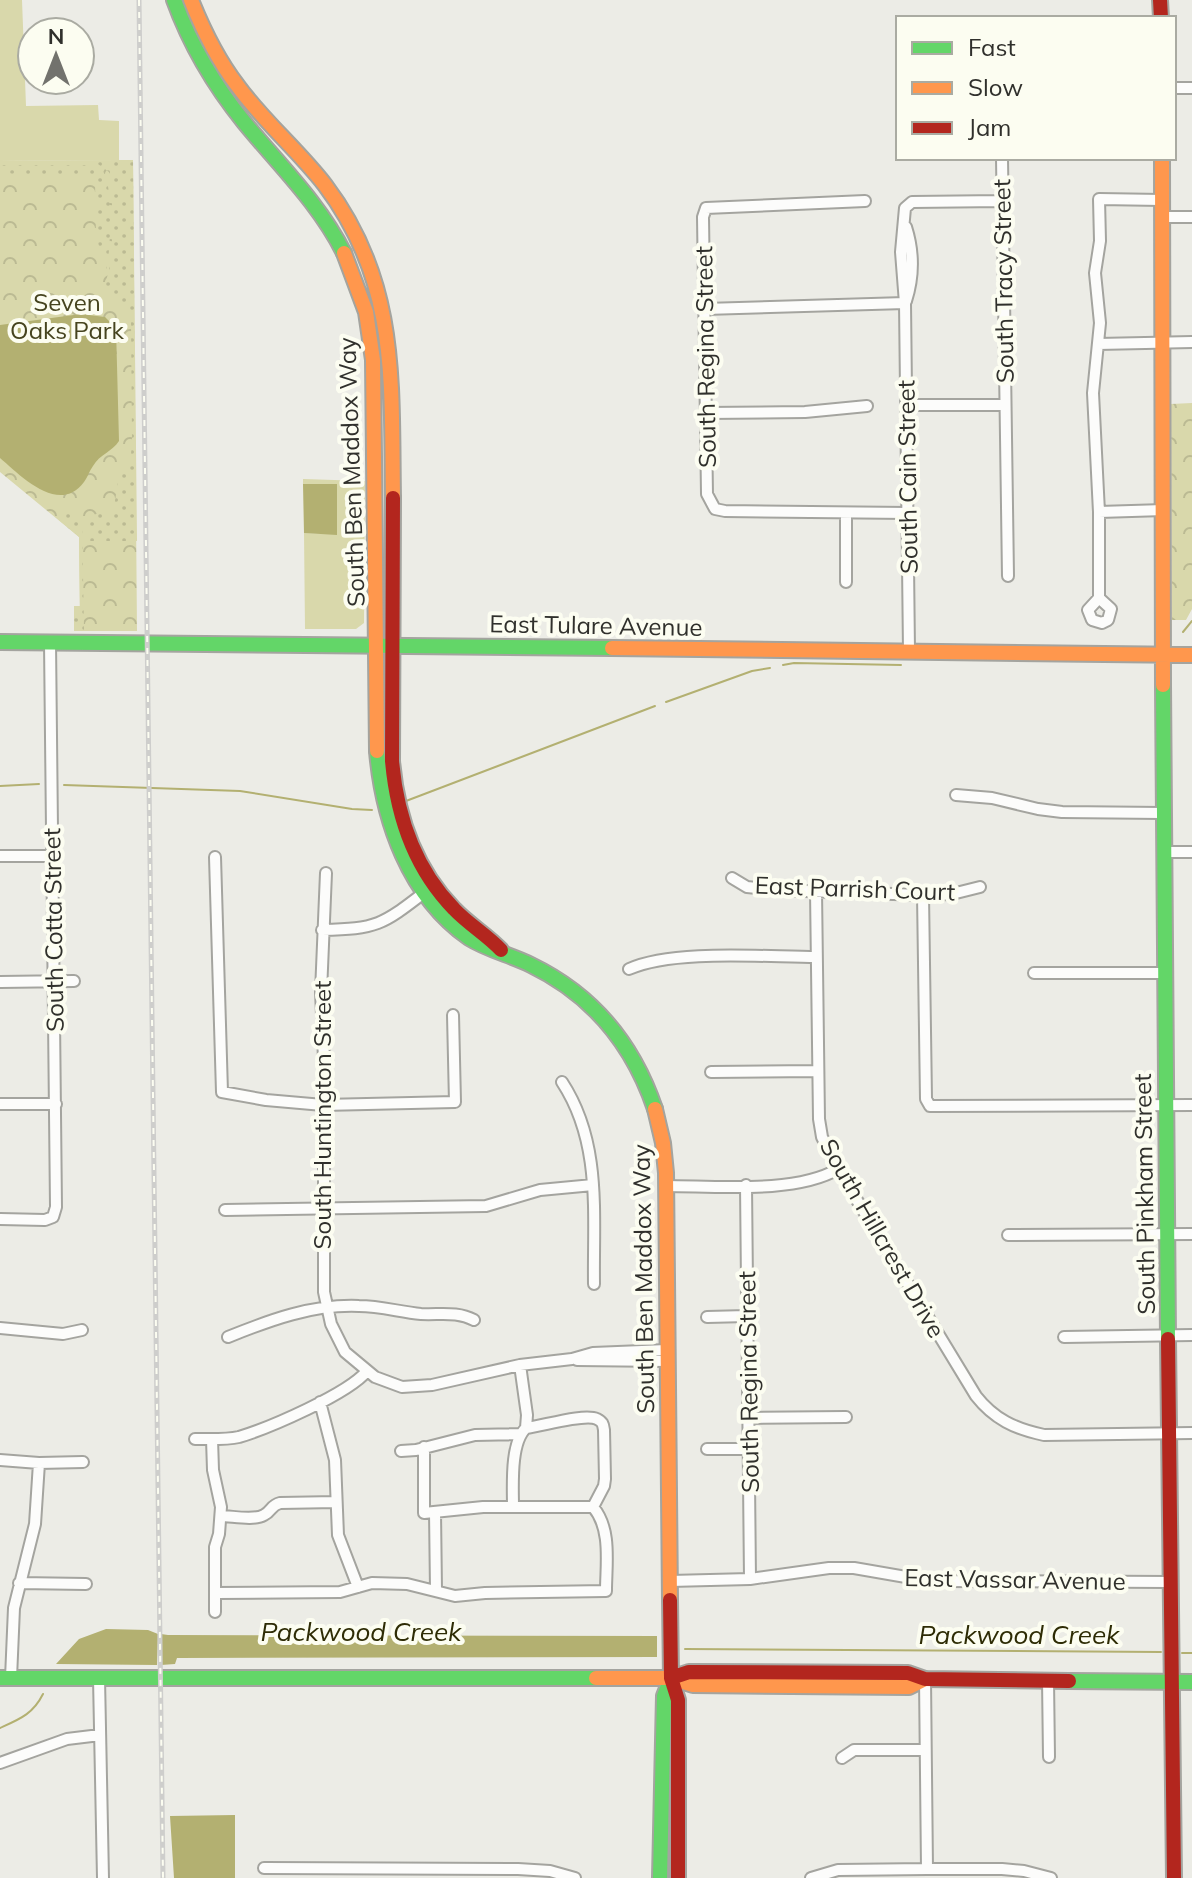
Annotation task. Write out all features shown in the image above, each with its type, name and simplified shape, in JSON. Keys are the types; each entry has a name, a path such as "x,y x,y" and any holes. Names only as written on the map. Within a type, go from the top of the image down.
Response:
{"main road":[{"name":"South Ben Maddox Way","path":"174,0 188,37 207,71 233,108 328,223 361,296 372,354 377,645 375,753 379,785 399,848 425,892 465,933 484,946 501,950 572,989 601,1014 621,1038 644,1075 656,1106 664,1149 666,1186 671,1678 678,1700 678,1878"},
{"name":"South Ben Maddox Way","path":"191,0 209,43 237,86 291,144 342,207 374,275 385,322 391,396 392,761 396,801 401,824 418,861 436,888 457,912 501,950"},
{"name":"South Pinkham Street","path":"1162,160 1163,973 1174,1878"},
{"path":"361,296 373,307 382,388 384,393 391,396"},
{"name":"East Tulare Avenue","path":"0,642 1192,655"},
{"path":"6,1678 671,1678 693,1685 790,1687 909,1687 925,1679 1192,1682"},
{"name":"South Ben Maddox Way","path":"660,1878 664,1696 671,1678"}],"street":[{"name":"South Tracy Street","path":"1002,160 1008,576"},
{"path":"1099,598 1099,512 1093,393 1100,309 1095,273 1100,241 1099,199 1162,200"},
{"name":"South Regina Street","path":"846,513 725,511 711,505 707,494 703,217 706,208 865,201"},
{"name":"South Cain Street","path":"909,651 905,303 912,278 912,259 905,223 908,204 1002,201"},
{"path":"1162,217 1192,217"},
{"path":"705,309 905,303"},
{"path":"1098,344 1192,342"},
{"path":"907,405 1005,405"},
{"path":"706,413 805,412 867,406"},
{"path":"1099,512 1164,510"},
{"path":"846,582 846,513 908,513"},
{"name":"South Cotta Street","path":"0,1219 45,1220 53,1217 56,1207 50,642"},
{"path":"956,795 992,798 1062,812 1162,813"},
{"path":"1163,852 1192,852"},
{"path":"0,856 52,856"},
{"path":"215,857 222,1092 323,1105 455,1102 453,1015"},
{"name":"South Huntington Street","path":"326,873 322,930 326,1308 345,1352 367,1371"},
{"name":"East Parrish Court","path":"732,878 747,887 923,895 952,894 980,887"},
{"name":"South Hillcrest Drive","path":"816,891 820,1128 838,1169 976,1396 988,1411 1022,1431 1044,1435 1169,1434"},
{"path":"322,930 364,929 383,923 425,892"},
{"path":"923,895 926,1099 930,1106 1192,1105"},
{"path":"629,969 641,963 671,958 816,957"},
{"path":"1034,973 1163,973"},
{"path":"0,982 74,981"},
{"path":"711,1072 817,1071"},
{"path":"562,1082 575,1101 590,1145 594,1284"},
{"path":"0,1104 56,1104"},
{"path":"666,1186 795,1184 825,1177 838,1169"},
{"path":"225,1210 486,1206 540,1190 593,1185"},
{"name":"South Regina Street","path":"746,1185 750,1579"},
{"path":"1008,1235 1192,1234"},
{"path":"228,1337 271,1319 326,1308 359,1306 410,1313 462,1313 474,1320"},
{"path":"707,1317 747,1316"},
{"path":"0,1328 63,1334 82,1330"},
{"path":"1064,1337 1192,1335"},
{"path":"195,1439 236,1438 352,1387 367,1371 388,1383 417,1386 606,1351 667,1355"},
{"path":"513,1507 513,1472 527,1415 520,1365"},
{"path":"320,1402 335,1460 338,1535 358,1587"},
{"path":"749,1418 846,1417"},
{"path":"401,1451 475,1435 523,1431 574,1419 596,1418 604,1430 605,1479 593,1507"},
{"path":"1169,1434 1192,1433"},
{"path":"212,1439 213,1470 221,1516 215,1547 215,1612"},
{"path":"424,1447 436,1590"},
{"path":"707,1449 749,1449"},
{"path":"0,1460 83,1462"},
{"path":"6,1678 19,1583 35,1524 39,1463"},
{"path":"221,1516 259,1517 280,1503 336,1502"},
{"path":"430,1512 513,1507 593,1507"},
{"path":"216,1593 340,1592 372,1583 407,1584 455,1596 606,1591 605,1528 593,1507"},
{"name":"East Vassar Avenue","path":"670,1581 750,1579 829,1568 854,1568 929,1581 1170,1582"},
{"path":"19,1583 86,1584"},
{"path":"99,1678 103,1878"},
{"path":"925,1679 927,1869"},
{"path":"1048,1680 1049,1757"},
{"path":"0,1763 67,1739 100,1735"},
{"path":"842,1758 854,1750 925,1750"},
{"path":"264,1868 428,1873 541,1870 575,1878"},
{"path":"811,1878 838,1870 927,1869 1013,1870 1051,1878"}],"green space":[{"path":"0,0 22,0 23,16 16,16 16,96 26,96 26,106 98,105 99,120 119,121 119,160 0,161"},
{"name":"Seven Oaks Park","path":"133,160 137,631 80,631 79,537 0,472 0,161"},
{"path":"133,160 137,541 87,541 86,516 107,512 114,507 118,482 131,454 132,441 131,322 124,306 103,293 112,258 109,172 95,162 0,161"},
{"path":"0,165 93,165 102,170 107,180 110,205 106,270 96,236 95,181 77,177 0,174"},
{"path":"1192,403 1192,609 1186,620 1172,620 1171,404"},
{"path":"303,479 365,481 364,623 356,629 305,629 304,533 337,534 337,485 303,484"},
{"path":"64,511 82,518 84,631 74,631 74,606 80,606 79,537 59,520"}],"shaded area":[{"path":"81,314 105,317 116,328 119,441 96,462 84,482 74,491 63,495 52,494 29,482 0,458 0,325"},
{"path":"303,484 337,484 337,535 304,533"},
{"path":"106,1629 148,1630 158,1634 157,1665 56,1664 79,1639"},
{"path":"161,1634 657,1636 657,1657 177,1658 175,1664 161,1665"},
{"path":"235,1815 235,1878 174,1878 170,1816"}],"waterway":[{"path":"1183,632 1192,621"},
{"path":"783,665 901,665"},
{"path":"666,702 752,671 770,668"},
{"path":"406,801 655,706"},
{"path":"0,786 39,784"},
{"path":"64,785 240,791 372,810"},
{"name":"Packwood Creek","path":"685,1649 1161,1652"},
{"name":"Packwood Creek","path":"1182,1653 1192,1653"},
{"name":"Packwood Creek","path":"0,1728 20,1719 43,1694"}],"railway":[{"path":"139,0 163,1878"}],"traffic: fast":[{"path":"174,0 195,48 223,94 311,201 344,253"},
{"path":"0,642 612,648"},
{"path":"1163,685 1168,1339"},
{"path":"377,751 385,804 393,830 415,879 430,901 469,938 553,977 592,1007 635,1063 655,1109"},
{"path":"0,1678 596,1678"},
{"path":"660,1878 664,1696 671,1678"},
{"path":"1069,1681 1192,1682"}],"traffic: slow":[{"path":"191,0 211,44 230,75 325,185 349,222 367,259 379,297 386,335 392,414 393,498"},
{"path":"1162,160 1163,685"},
{"path":"344,253 366,312 373,360 377,751"},
{"path":"612,648 1192,655"},
{"path":"655,1109 666,1173 670,1600"},
{"path":"596,1678 671,1678 693,1685 909,1687 925,1679"}],"traffic: jam":[{"path":"1160,0 1161,16"},
{"path":"393,498 392,761 398,802 410,841 428,876 454,909 501,950"},
{"path":"1168,1339 1174,1878"},
{"path":"670,1600 671,1678 678,1700 678,1878"},
{"path":"671,1678 689,1672 908,1673 925,1679 1069,1681"}]}
